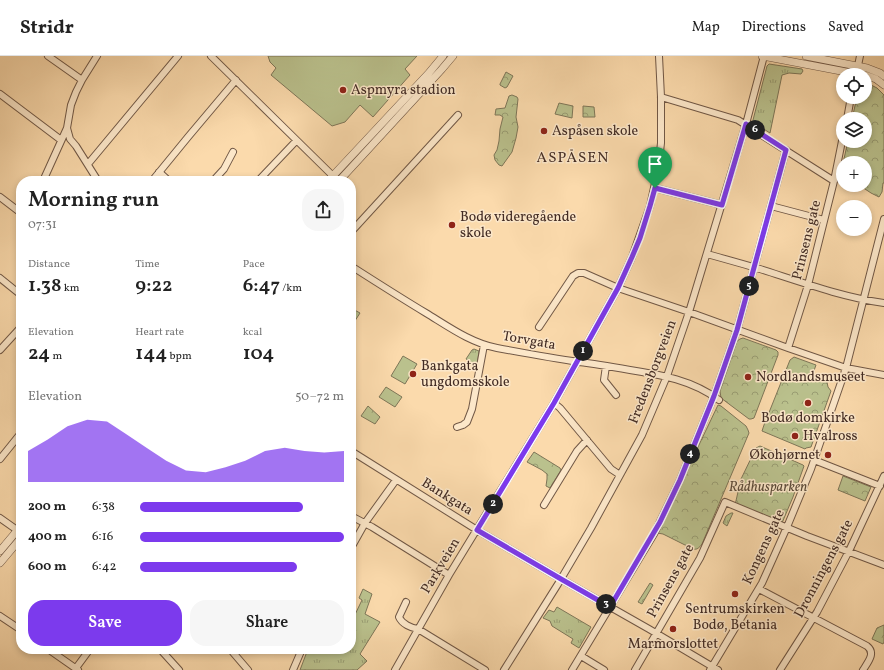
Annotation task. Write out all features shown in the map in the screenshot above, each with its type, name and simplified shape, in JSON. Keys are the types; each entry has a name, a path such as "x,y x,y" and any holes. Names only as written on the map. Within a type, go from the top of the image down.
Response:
{"street":[{"path":"48,56 82,80"},
{"path":"45,176 66,128 71,105 82,80 96,56"},
{"path":"88,164 178,56"},
{"path":"211,56 329,176"},
{"path":"337,176 443,56"},
{"path":"337,176 453,56"},
{"name":"Parkveien","path":"395,670 449,575 554,403 618,288 632,257 640,238 655,188 661,151 660,56"},
{"path":"763,56 836,70"},
{"name":"Fredensborgveien","path":"504,670 591,528 642,435 667,376 689,312 722,205 746,124 763,56"},
{"path":"806,56 869,68 884,76"},
{"path":"858,66 860,56"},
{"path":"872,78 884,85"},
{"path":"156,176 236,80"},
{"path":"0,94 61,140"},
{"path":"661,97 738,120 834,180"},
{"path":"356,227 458,116"},
{"path":"66,128 70,139 95,176"},
{"path":"263,176 296,141"},
{"name":"Prinsens gate","path":"788,348 808,285 841,148"},
{"path":"572,670 660,522 716,398 737,330 786,150"},
{"path":"218,176 224,169 233,152"},
{"path":"159,172 163,176"},
{"path":"655,188 722,205"},
{"path":"0,197 16,209"},
{"path":"770,206 824,220"},
{"name":"Kongens gate","path":"711,668 759,589 787,528 814,460 846,368 884,219"},
{"path":"707,254 754,267 808,285 864,300 884,303"},
{"name":"Torvgata","path":"356,269 449,327 484,345 577,362 667,376 688,382 716,398"},
{"path":"539,326 573,276 581,272 587,273 618,288 846,368 884,375"},
{"path":"0,278 16,291"},
{"path":"0,350 16,332"},
{"path":"457,427 467,422 472,409 484,345"},
{"path":"606,366 604,380 616,395"},
{"path":"554,403 560,408 611,469 620,475"},
{"path":"0,459 16,439"},
{"path":"544,505 577,451 587,440"},
{"name":"Bankgata","path":"356,454 477,530 656,634 711,668 718,670"},
{"path":"814,460 880,486"},
{"name":"Dronningens gate","path":"780,670 813,618 849,551 884,476"},
{"path":"356,539 365,523 396,480"},
{"name":"Prinsens gate","path":"635,670 700,558 725,502 787,528"},
{"path":"0,518 16,526"},
{"path":"356,518 449,575"},
{"path":"787,528 884,565"},
{"path":"0,551 16,532"},
{"path":"0,563 16,544"},
{"path":"759,589 870,648 872,654 863,670"},
{"path":"406,602 398,617 400,621 414,629 418,629 484,670"},
{"path":"0,616 16,627"},
{"path":"55,654 77,669 87,654"},
{"path":"165,654 179,670"},
{"path":"236,654 248,670"},
{"path":"293,670 300,654"},
{"path":"581,656 604,670"}],"green space":[{"name":"Aspmyra stadion","path":"268,56 417,56 405,69 410,75 373,117 360,105 345,122 332,126 271,75 276,68 270,62"},
{"path":"769,64 802,69 803,71 801,74 789,73 782,75 770,133 754,123 753,120 767,66"},
{"path":"506,72 513,76 505,88 500,84"},
{"path":"872,86 884,95 884,183 879,197 870,192 872,192 872,156 845,156 846,148 872,148 872,112 854,112 855,104 872,104"},
{"path":"512,95 518,99 516,117 518,127 512,152 502,166 495,160 494,155 497,150 503,117 500,115 495,115 496,109 505,108 509,96"},
{"path":"559,103 573,106 572,118 555,114"},
{"path":"583,106 594,107 595,117 583,117"},
{"path":"356,311 360,313 356,319"},
{"path":"743,338 778,352 754,418 751,419 721,398 720,391 737,341"},
{"path":"474,349 479,351 477,366 466,359"},
{"path":"403,356 417,364 405,384 391,376"},
{"path":"794,357 816,365 812,376 827,382 831,391 811,447 805,449 762,431 790,360"},
{"path":"386,387 402,397 395,407 379,397"},
{"path":"718,405 746,426 749,433 702,544 698,548 693,549 663,534 657,533"},
{"path":"368,406 380,417 375,424 361,416"},
{"name":"Rådhusparken","path":"760,446 804,466 782,523 735,505 741,479 756,448"},
{"path":"534,452 561,470 550,488 546,486 547,474 527,462"},
{"path":"843,476 871,487 865,501 838,490"},
{"path":"733,513 727,526 723,523 726,516"},
{"path":"650,583 653,585 642,604 638,602"},
{"path":"363,589 372,594 365,614 380,622 360,654 367,661 357,670 300,670 306,654 356,654 356,613 362,600 359,598"},
{"path":"557,607 591,627 579,648 571,643 573,639 552,626 550,621 543,618 549,610 554,612"},
{"path":"884,625 883,644 872,639 877,628"}],"place":[{"name":"Aspmyra stadion","path":"343,90"},
{"name":"Aspåsen skole","path":"544,131"},
{"name":"Bodø videregående skole","path":"452,225"},
{"name":"Bankgata ungdomsskole","path":"413,374"},
{"name":"Nordlandsmuseet","path":"748,377"},
{"name":"Bodø domkirke","path":"808,403"},
{"name":"Hvalross","path":"795,436"},
{"name":"Økohjørnet","path":"828,455"},
{"name":"Sentrumskirken Bodø, Betania","path":"735,594"},
{"name":"Marmorslottet","path":"673,629"}],"district":[{"name":"ASPÅSEN","path":"573,158"}],"route":[{"path":"746,124 786,150 737,330 714,396 680,480 660,522 610,607 477,530 554,403 618,288 640,238 655,188 722,205 746,124"}]}
